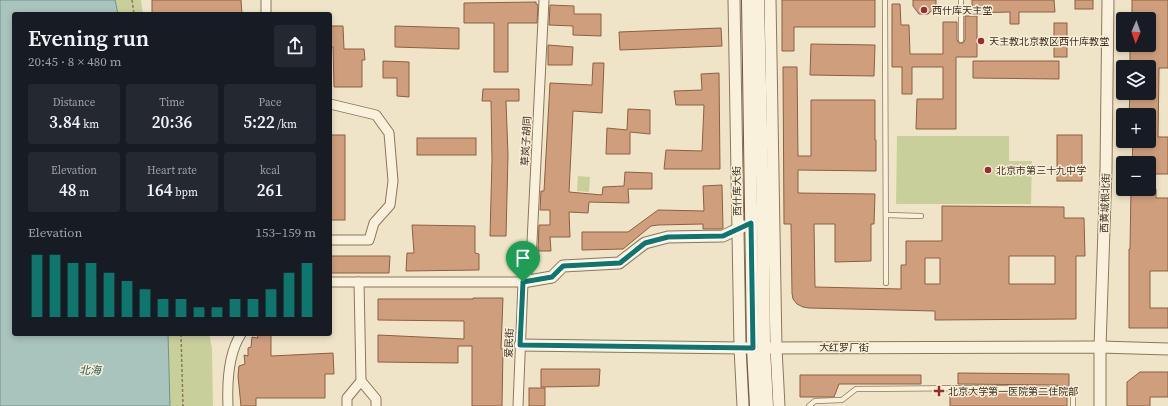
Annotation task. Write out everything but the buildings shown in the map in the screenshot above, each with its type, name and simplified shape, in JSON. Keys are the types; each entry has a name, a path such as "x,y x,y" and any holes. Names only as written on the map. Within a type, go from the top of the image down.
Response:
{"main road":[{"name":"西什库大街","path":"748,0 751,223 758,348 767,406"},
{"name":"西什库大街","path":"756,406 763,215 758,0"}],"street":[{"path":"266,0 266,12"},
{"name":"草岚子胡同","path":"523,282 531,262 544,0"},
{"name":"西什库大街","path":"734,0 740,348 743,406"},
{"path":"770,0 776,348 779,406"},
{"name":"西黄城根北街","path":"1100,406 1100,347 1106,170 1108,0"},
{"path":"332,104 376,115 389,133 393,181 390,205 374,223 369,240 332,240"},
{"path":"332,282 523,282 552,277 563,266 620,263 645,243 668,237 723,236 751,223"},
{"path":"359,282 361,381 376,399 376,406"},
{"name":"爱民街","path":"518,406 523,282"},
{"path":"228,406 230,367 234,350 240,336"},
{"name":"大红罗厂街","path":"520,345 740,348 1100,347 1168,349"},
{"path":"347,406 347,398 361,381"}],"lane":[{"path":"885,0 886,283"},
{"path":"961,0 961,40"},
{"path":"886,215 921,216"},
{"path":"809,406 815,401 842,400 856,389 976,388 1054,389 1073,392 1073,406"}],"path":[{"path":"132,0 134,12"},
{"path":"181,336 183,406"}],"green space":[{"name":"北海","path":"0,0 141,0 143,12 12,12 12,336 209,336 212,348 213,406 0,406"},
{"path":"897,136 1009,136 1009,161 1032,161 1031,204 896,204"},
{"path":"578,176 590,177 589,192 577,191"}],"water":[{"name":"北海","path":"0,0 115,0 118,12 12,12 12,336 168,336 170,406 0,406"}],"place":[{"name":"西什库天主堂","path":"924,10"},
{"name":"天主教北京教区西什库教堂","path":"981,41"},
{"name":"北京市第三十九中学","path":"988,170"},
{"name":"北京大学第一医院第二住院部","path":"939,391"}],"route":[{"path":"751,223 753,348 520,345 523,282 552,277 563,266 620,263 645,243 668,237 723,236 751,223"}]}
